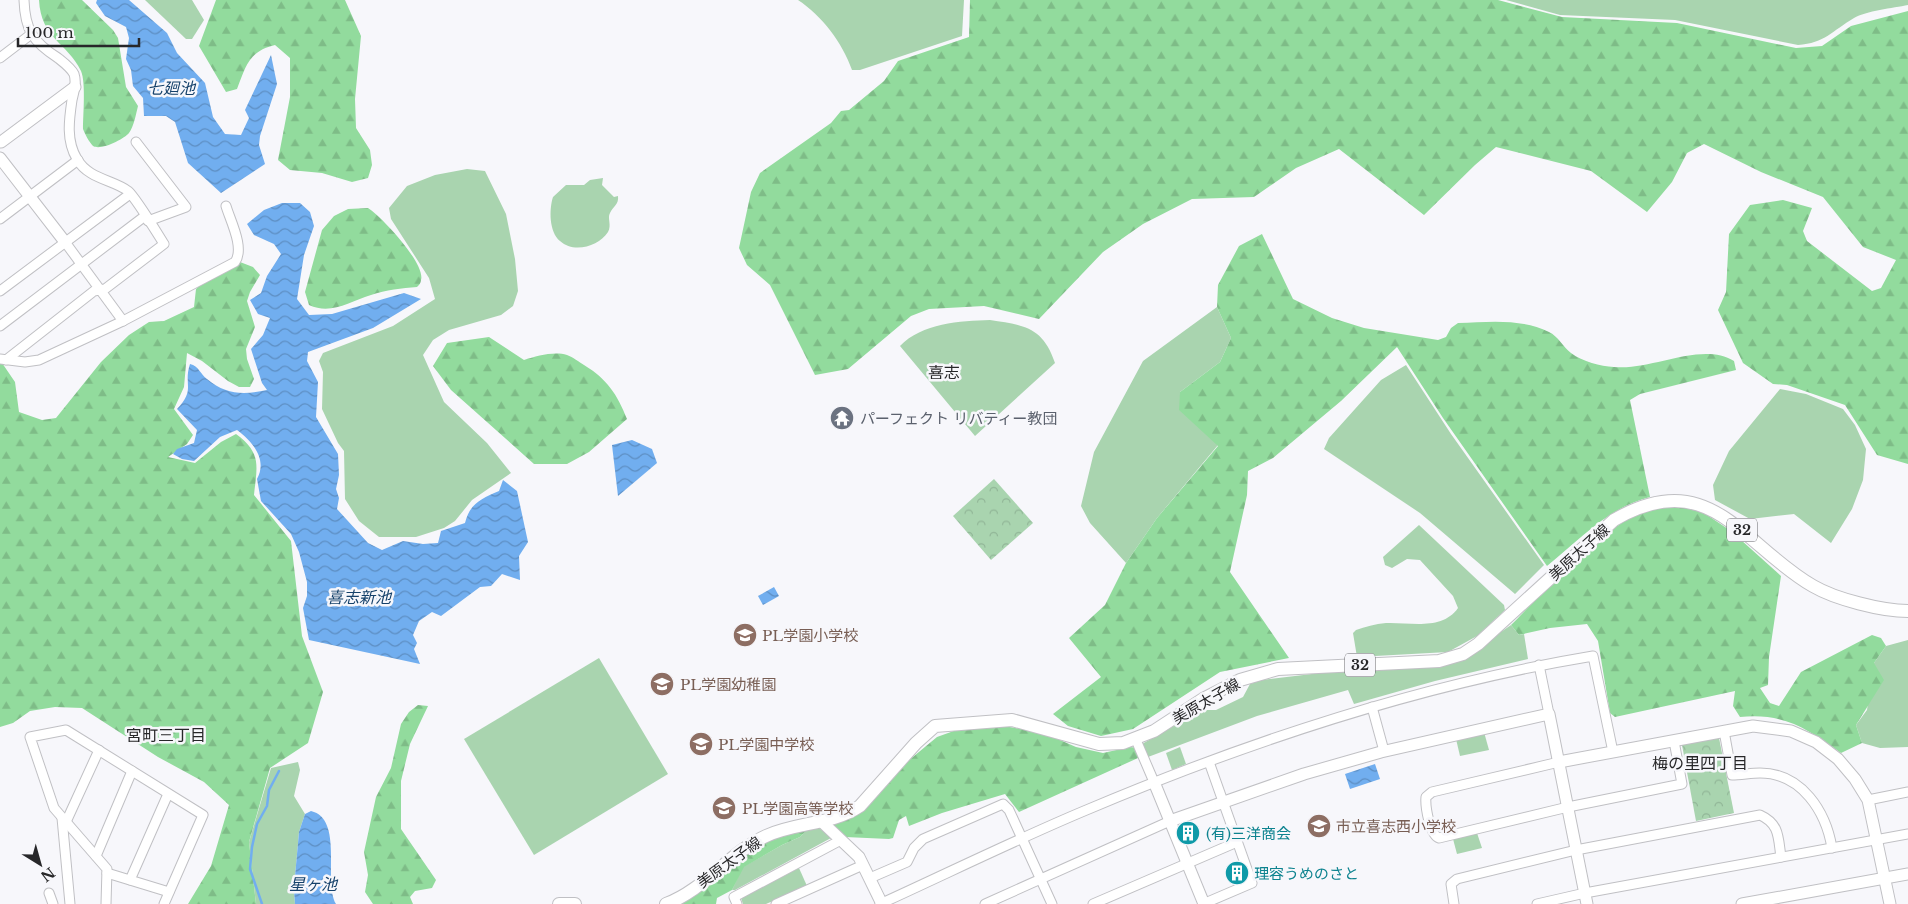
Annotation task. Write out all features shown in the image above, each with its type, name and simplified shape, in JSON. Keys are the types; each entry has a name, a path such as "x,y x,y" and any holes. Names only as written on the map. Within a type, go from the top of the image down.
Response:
{"main road":[{"name":"美原太子線","path":"666,904 689,892 754,842 797,826 836,818 860,806 916,743 935,726 1012,720 1099,744 1136,740 1240,680 1278,669 1439,661 1463,654 1478,644 1603,528 1633,509 1652,503 1684,502 1708,507 1736,524 1766,551 1813,586 1853,601 1908,611"},
{"path":"559,904 575,904"}],"street":[{"path":"3,359 94,291 105,289 164,244 130,194 99,179 78,160 70,139 68,126 75,87 74,72 64,62 46,51 30,35 25,16 24,0"},
{"path":"0,58 30,35"},
{"path":"75,87 0,142 2,149 0,156 123,321"},
{"path":"0,326 81,264 146,218 186,207 136,142"},
{"path":"0,219 78,160"},
{"path":"0,291 130,194"},
{"path":"3,359 25,362 39,360 123,321 235,262 239,249 226,206"},
{"path":"821,821 859,857 881,904 1022,839 1154,782 1209,762 1372,707 1539,665 1593,656 1612,752"},
{"path":"1539,665 1586,898"},
{"path":"1372,707 1384,751"},
{"path":"985,904 1170,821 1304,774 1384,751 1549,714"},
{"path":"1674,741 1682,784 1568,807 1440,838 1434,833 1425,803 1426,797 1432,792 1559,762 1753,726 1791,731 1816,742 1838,759 1855,779 1868,800 1890,904"},
{"path":"106,904 107,869 54,808 30,737 66,730 203,815 164,904"},
{"path":"1724,731 1732,776 1762,773 1786,778 1808,794 1823,814 1832,848"},
{"path":"1136,740 1203,904 1252,884 1209,762"},
{"path":"70,904 64,820 99,750"},
{"path":"96,856 132,771"},
{"path":"1868,800 1908,792"},
{"path":"130,880 168,794"},
{"path":"870,878 907,862 914,848 923,839 999,804 1003,804 1009,810 1052,904"},
{"path":"1454,904 1450,884 1456,879 1576,850 1760,815 1771,820 1777,830 1781,857"},
{"path":"1537,904 1586,898 1781,857 1908,834"},
{"path":"737,904 734,896 841,840"},
{"path":"1093,904 1237,842"},
{"path":"776,904 863,865"},
{"path":"106,873 169,892"},
{"path":"1742,904 1908,874"},
{"path":"48,893 53,904"}],"green space":[{"path":"39,0 82,0 113,30 118,38 126,87 138,106 135,120 129,133 112,144 101,147 93,146 83,129 83,76 69,53 49,32 44,23"},
{"path":"145,0 192,0 204,20 192,39 186,39"},
{"path":"216,0 345,0 361,36 355,99 356,128 370,150 372,165 368,178 352,182 322,173 290,170 278,160 290,97 290,58 275,45 259,51 246,67 237,89 226,92 199,46"},
{"path":"798,0 964,0 962,36 860,70 852,70 837,40 823,22"},
{"path":"970,0 1498,0 1562,17 1677,23 1796,48 1822,46 1851,26 1908,11 1908,464 1877,455 1845,405 1787,385 1773,384 1743,363 1718,310 1726,292 1729,234 1750,205 1783,200 1812,208 1803,231 1807,241 1872,291 1881,288 1896,260 1863,247 1823,197 1761,172 1704,144 1687,153 1672,182 1647,212 1591,171 1496,147 1424,215 1339,149 1296,168 1254,197 1192,199 1143,224 1103,252 1039,319 984,306 929,309 911,316 848,369 815,375 770,285 747,265 739,248 751,192 760,173 831,123 841,111 849,110 884,81 898,61 969,37"},
{"path":"1506,0 1908,0 1908,5 1859,16 1822,39 1798,45 1675,20 1560,15"},
{"path":"467,169 485,171 506,214 515,259 518,291 513,306 501,315 449,330 433,340 423,355 444,402 487,443 511,473 472,500 455,521 444,528 416,537 379,537 359,521 345,499 344,451 338,443 322,409 323,372 319,361 323,353 393,326 435,299 429,278 391,219 389,208 407,186 435,175"},
{"path":"603,178 602,185 614,197 618,196 617,203 609,215 610,227 608,232 599,241 586,247 579,248 566,245 556,237 552,226 551,208 553,197 566,185 584,185 590,180"},
{"path":"368,208 392,230 410,252 421,273 420,284 417,287 377,293 332,308 317,308 309,305 305,292 322,230 334,216 348,209"},
{"path":"1262,234 1293,299 1332,318 1364,328 1438,340 1446,337 1451,328 1458,323 1516,323 1549,332 1571,353 1597,365 1629,367 1707,354 1721,356 1734,361 1736,370 1640,394 1630,400 1650,497 1621,508 1608,516 1547,566 1443,418 1397,347 1341,401 1273,458 1248,471 1247,495 1230,572 1289,658 1220,672 1133,729 1101,736 1068,726 1053,714 1101,677 1069,638 1105,605 1126,563 1157,518 1218,446 1179,410 1180,392 1220,362 1231,338 1217,307 1218,285 1239,246"},
{"path":"240,262 253,267 260,275 247,301 255,327 246,349 247,359 254,379 250,387 239,387 202,361 187,353 184,387 174,409 193,435 187,444 168,457 195,463 221,442 236,434 250,447 256,461 254,495 291,541 302,636 323,692 308,743 270,768 249,842 256,904 188,904 211,866 229,805 204,782 158,757 82,708 55,707 30,711 13,723 0,727 0,360 15,382 19,412 42,420 56,418 101,362 129,335 149,322 164,321 194,307 196,289 209,277"},
{"path":"1217,307 1231,338 1220,362 1180,392 1218,445 1157,518 1126,563 1090,523 1081,506 1094,452 1143,361"},
{"path":"990,320 1022,326 1031,330 1045,342 1055,363 975,436 900,346 919,332 930,328 966,321"},
{"path":"489,337 524,360 551,354 562,354 574,358 592,370 605,382 615,395 627,419 589,452 567,464 534,464 451,390 433,366 447,343"},
{"path":"1406,365 1451,434 1544,565 1515,594 1420,513 1324,449 1329,438 1381,380"},
{"path":"1780,389 1806,394 1843,409 1855,425 1866,449 1863,480 1852,509 1831,543 1794,514 1750,519 1715,500 1713,485 1729,451"},
{"path":"994,479 1033,523 991,560 953,516"},
{"path":"1671,504 1701,511 1731,531 1781,576 1769,657 1768,685 1760,688 1770,703 1779,706 1801,672 1872,635 1881,638 1886,646 1874,663 1884,680 1856,725 1862,743 1841,753 1817,736 1783,720 1756,716 1740,717 1733,706 1735,691 1615,717 1610,713 1598,641 1587,624 1550,628 1519,635 1511,625 1571,564 1605,535 1638,514"},
{"path":"1419,525 1504,605 1505,610 1477,636 1448,652 1357,657 1353,633 1356,630 1386,623 1435,623 1451,615 1458,608 1453,596 1420,560 1407,559 1392,568 1385,565 1383,557"},
{"path":"1511,625 1519,635 1524,634 1528,659 1435,681 1354,704 1348,690 1257,716 1148,757 1142,744 1193,715 1204,710 1216,710 1243,697 1250,684 1261,680 1345,670 1423,667 1488,641"},
{"path":"1908,640 1908,747 1880,748 1862,743 1856,725 1867,710 1874,663 1886,646"},
{"path":"599,658 668,774 534,855 464,739"},
{"path":"418,705 428,706 410,744 401,781 401,829 436,880 432,888 415,891 410,897 413,904 373,904 365,892 368,875 364,852 376,797 391,768 401,724 409,712"},
{"path":"993,724 1044,733 1076,747 1103,753 1130,747 1138,748 1138,758 1019,812 1005,794 942,813 909,826 906,816 899,820 893,838 889,839 845,837 832,824 937,737 962,728"},
{"path":"1484,732 1489,750 1460,756 1456,739"},
{"path":"1719,738 1734,813 1696,821 1682,745"},
{"path":"1180,747 1186,764 1172,770 1166,753"},
{"path":"298,762 300,770 294,796 305,814 299,832 295,876 290,884 294,891 295,904 256,904 249,842 271,768"},
{"path":"817,826 831,838 732,890 743,867"},
{"path":"807,830 800,837 744,867 732,890 717,898 716,904 674,904 772,836"},
{"path":"1477,833 1482,848 1457,854 1453,839"},
{"path":"799,868 807,886 766,904 743,904 741,898"}],"water":[{"name":"七廻池","path":"97,0 129,0 167,33 177,53 205,83 213,117 225,134 241,135 249,118 245,110 271,55 277,84 260,136 259,145 265,164 221,193 188,163 175,122 166,116 144,116 143,98 133,86 131,70 126,59 129,38 126,27 105,16 96,3"},
{"name":"喜志新池","path":"282,203 300,203 310,212 314,226 304,255 297,299 309,315 332,314 404,293 421,299 373,328 308,352 307,361 318,382 316,417 338,454 339,475 336,489 339,498 337,509 368,543 382,550 403,541 423,544 438,543 441,531 465,523 473,506 482,499 499,491 503,480 517,491 528,542 519,556 520,580 502,574 491,586 480,587 441,616 432,612 419,621 413,635 417,643 414,649 420,664 309,640 303,608 307,596 307,582 299,552 291,534 261,501 257,479 261,464 257,451 243,434 237,430 220,437 194,461 182,459 173,454 177,449 194,443 197,430 177,409 188,392 190,364 195,366 214,384 228,391 251,393 267,390 262,383 251,349 263,335 270,318 258,314 250,300 261,293 267,276 281,254 274,244 254,235 247,224 264,210"},
{"path":"632,440 652,449 657,463 618,496 612,445"},
{"path":"774,587 779,596 763,605 758,596"},
{"path":"1375,764 1380,779 1350,789 1345,774"},
{"name":"星ヶ池","path":"311,811 321,816 327,826 330,838 331,881 336,904 295,904 294,891 290,884 295,876 299,832 305,814"}],"waterway":[{"path":"262,904 250,869 252,847 257,824 267,806 269,790 279,771"}],"place":[{"name":"パーフェクト リバティー教団","path":"842,418"},
{"name":"PL学園小学校","path":"745,635"},
{"name":"PL学園幼稚園","path":"662,684"},
{"name":"PL学園中学校","path":"701,744"},
{"name":"PL学園高等学校","path":"724,808"},
{"name":"市立喜志西小学校","path":"1319,826"},
{"name":"(有)三洋商会","path":"1188,833"},
{"name":"理容うめのさと","path":"1237,873"}],"district":[{"name":"喜志","path":"944,372"},
{"name":"宮町三丁目","path":"166,735"},
{"name":"梅の里四丁目","path":"1700,763"}]}
